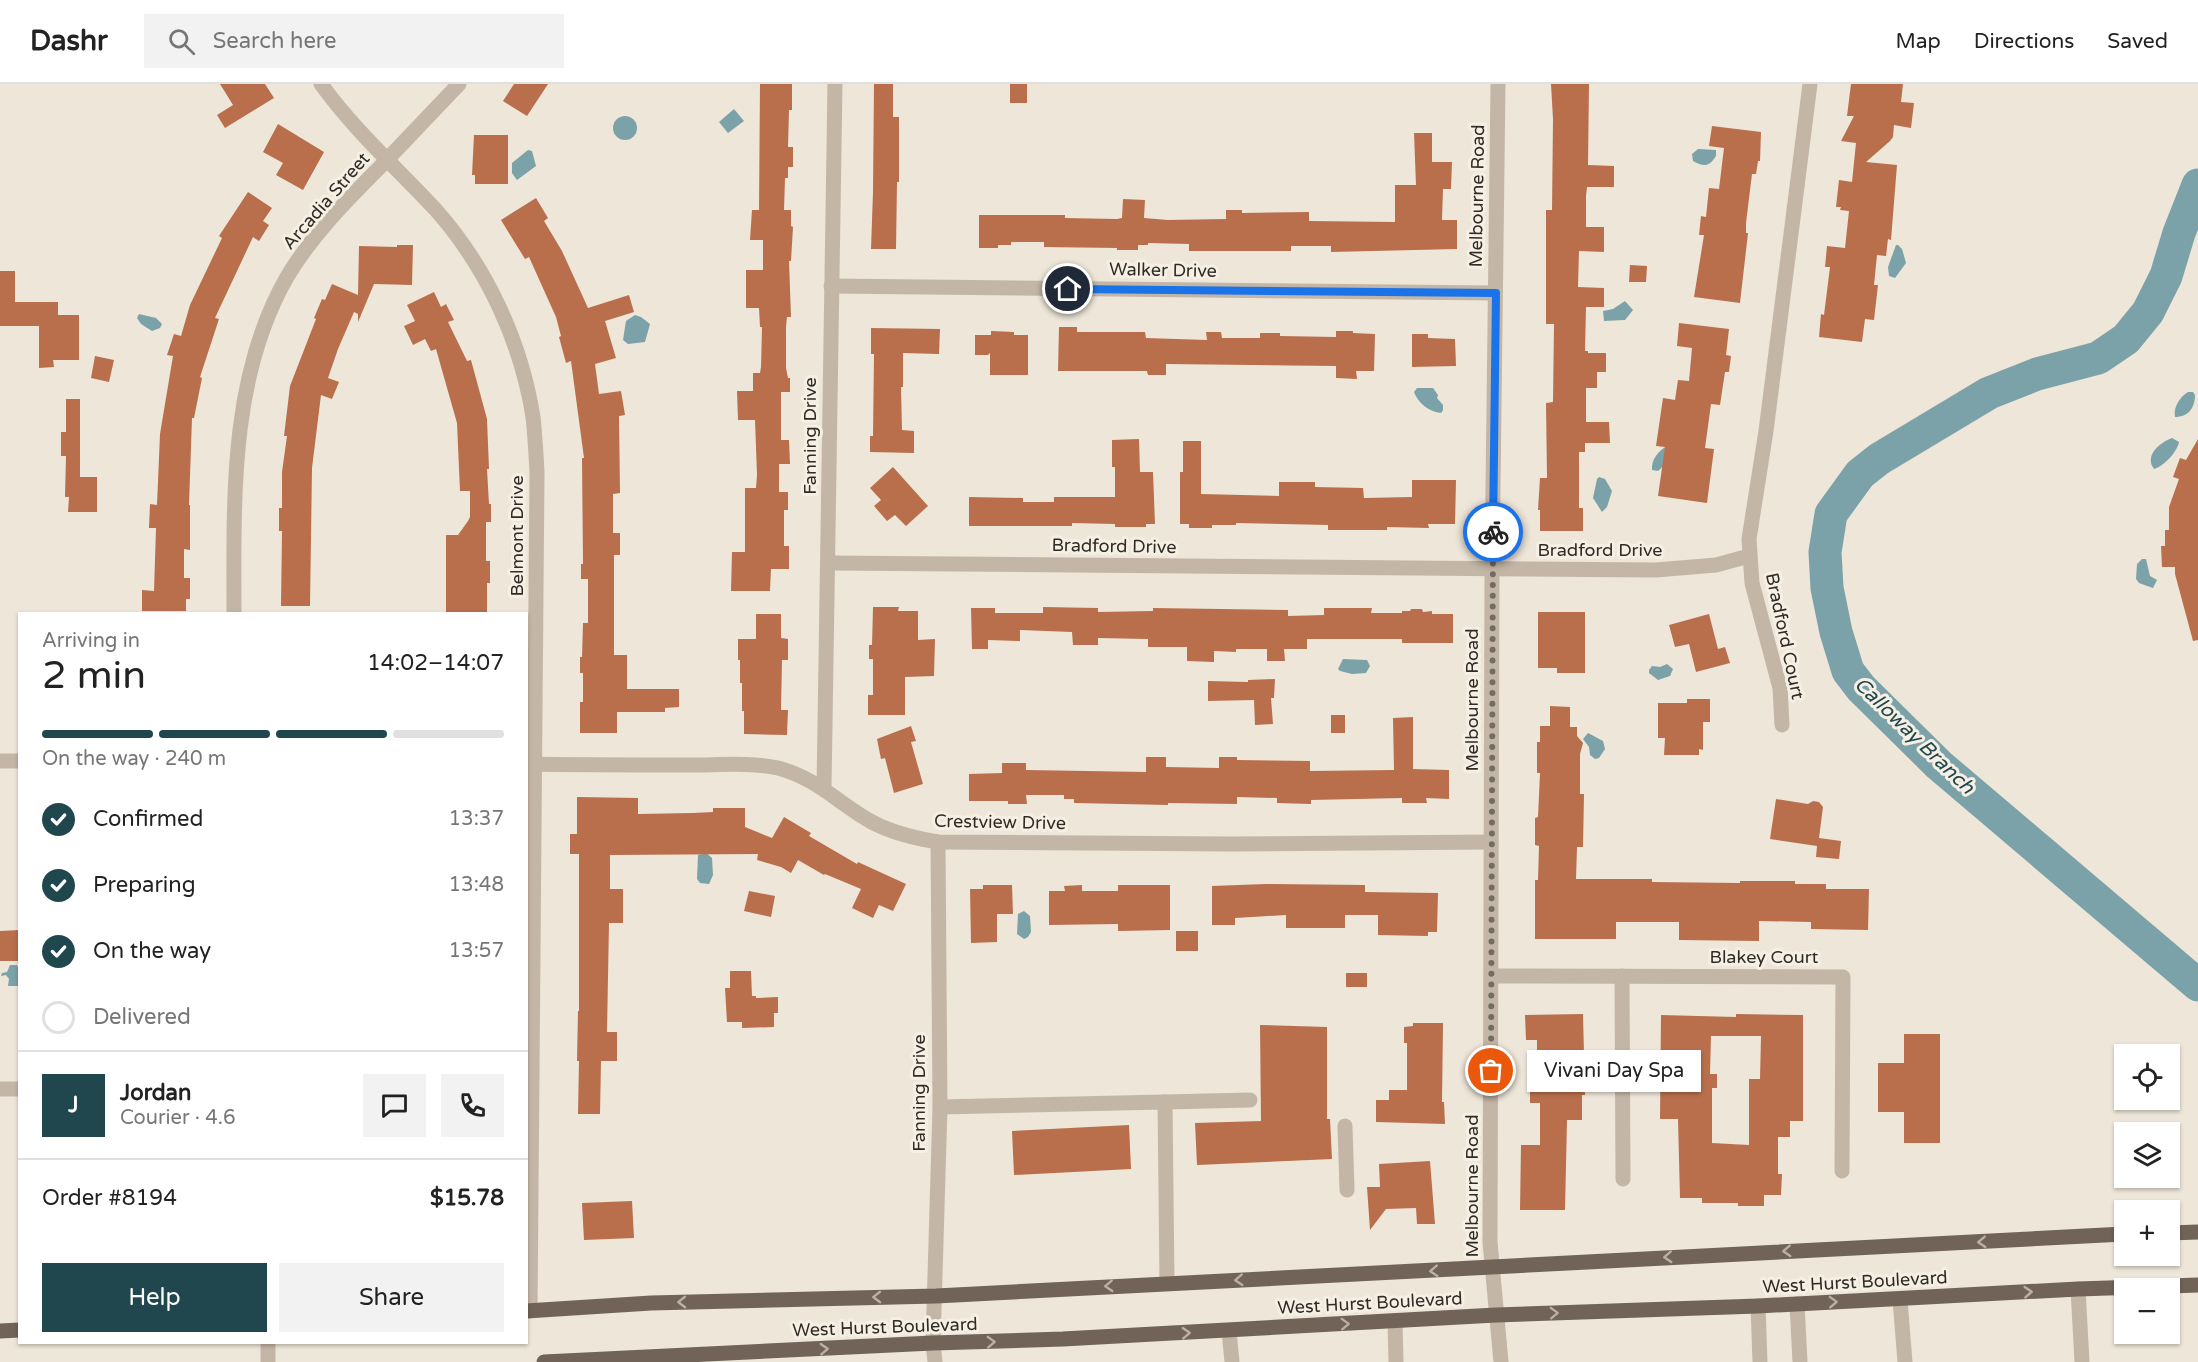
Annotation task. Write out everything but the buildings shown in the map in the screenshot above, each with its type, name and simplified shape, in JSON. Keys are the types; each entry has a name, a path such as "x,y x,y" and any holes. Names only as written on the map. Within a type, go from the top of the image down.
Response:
{"main road":[{"path":"2180,1233 2198,1232"},
{"name":"West Hurst Boulevard","path":"528,1311 651,1303 936,1296 2114,1234"},
{"name":"West Hurst Boulevard","path":"544,1362 933,1343 1063,1340 1496,1315 1900,1300 2078,1289 2198,1285"},
{"path":"0,1331 18,1330"}],"street":[{"name":"Belmont Drive","path":"321,84 387,160 435,209 466,247 498,304 522,369 533,418 537,472 531,764 528,1311"},
{"name":"Arcadia Street","path":"234,612 234,506 245,395 266,324 287,278 318,235 348,200 459,84"},
{"name":"Fanning Drive","path":"824,788 835,84"},
{"name":"Melbourne Road","path":"1498,84 1492,569 1490,1242 1501,1362"},
{"path":"1749,556 1749,539 1766,431 1810,84"},
{"name":"Walker Drive","path":"831,286 1496,293"},
{"name":"Bradford Drive","path":"829,563 1666,570 1716,565 1749,556"},
{"name":"Bradford Court","path":"1749,556 1752,583 1780,688 1782,725"},
{"path":"0,761 18,761"},
{"name":"Crestview Drive","path":"531,764 776,768 797,774 824,788 865,819 889,830 913,838 938,842 1230,844 1491,842"},
{"name":"Fanning Drive","path":"935,1362 933,1343 940,1107 938,842"},
{"name":"Blakey Court","path":"1492,976 1842,977 1842,1172"},
{"path":"1622,976 1623,1179"},
{"path":"0,1089 18,1089"},
{"path":"940,1107 1250,1100"},
{"path":"1165,1102 1167,1283"},
{"path":"1345,1126 1347,1190"},
{"path":"2078,1289 2082,1362"},
{"path":"1900,1300 1905,1362"},
{"path":"1797,1304 1800,1362"},
{"path":"1758,1306 1760,1362"},
{"path":"1395,1322 1396,1362"},
{"path":"1229,1331 1232,1362"},
{"path":"268,1344 268,1362"}],"water":[{"path":"734,109 744,121 728,133 719,122"},
{"path":"625,116 630,117 636,123 636,133 630,139 625,140 620,139 614,133 613,128 614,123 620,117"},
{"path":"1698,149 1716,150 1716,156 1709,164 1700,164 1693,161 1692,154"},
{"path":"528,150 532,151 536,166 517,180 512,173 512,163"},
{"path":"1896,245 1902,249 1906,263 1895,278 1889,276 1888,267"},
{"path":"1625,301 1633,310 1625,320 1604,321 1603,311 1613,309"},
{"path":"139,314 156,318 162,324 160,328 152,331 141,324 137,318"},
{"path":"635,315 650,324 645,342 628,344 623,340 626,321"},
{"path":"1417,388 1433,388 1443,405 1441,413 1428,409 1421,403 1414,392"},
{"path":"2188,392 2193,392 2195,395 2192,408 2184,415 2175,417 2178,403"},
{"path":"2172,438 2179,442 2176,450 2166,462 2154,469 2151,459 2154,450"},
{"path":"1667,446 1669,461 1658,471 1652,470 1656,456"},
{"path":"1599,477 1605,479 1612,491 1607,507 1602,512 1593,498"},
{"path":"2142,559 2146,559 2150,576 2157,580 2153,588 2139,583 2136,579 2137,564"},
{"path":"1343,659 1367,660 1370,666 1366,673 1352,674 1340,671 1338,669"},
{"path":"1667,664 1673,669 1670,676 1658,680 1649,673 1652,666 1660,667"},
{"path":"1588,733 1603,741 1605,749 1599,758 1595,759 1590,755 1589,747 1583,739"},
{"path":"706,853 712,858 713,875 709,884 700,883 697,879 698,855"},
{"path":"1024,911 1030,916 1031,932 1024,939 1017,934 1018,914"},
{"path":"10,965 17,965 18,986 8,986 9,979 6,975 1,976 2,973 7,972"}],"waterway":[{"name":"Calloway Branch","path":"2198,185 2179,233 2166,276 2148,312 2126,339 2098,358 2037,374 1989,393 1879,459 1860,474 1831,514 1825,552 1827,588 1836,632 1848,671 1861,688 1939,765 2198,985"}],"way so far":[{"path":"1491,1071 1493,532"}],"place":[{"name":"Vivani Day Spa","path":"1491,1071"}],"route":[{"path":"1068,289 1496,293 1493,532"}]}
